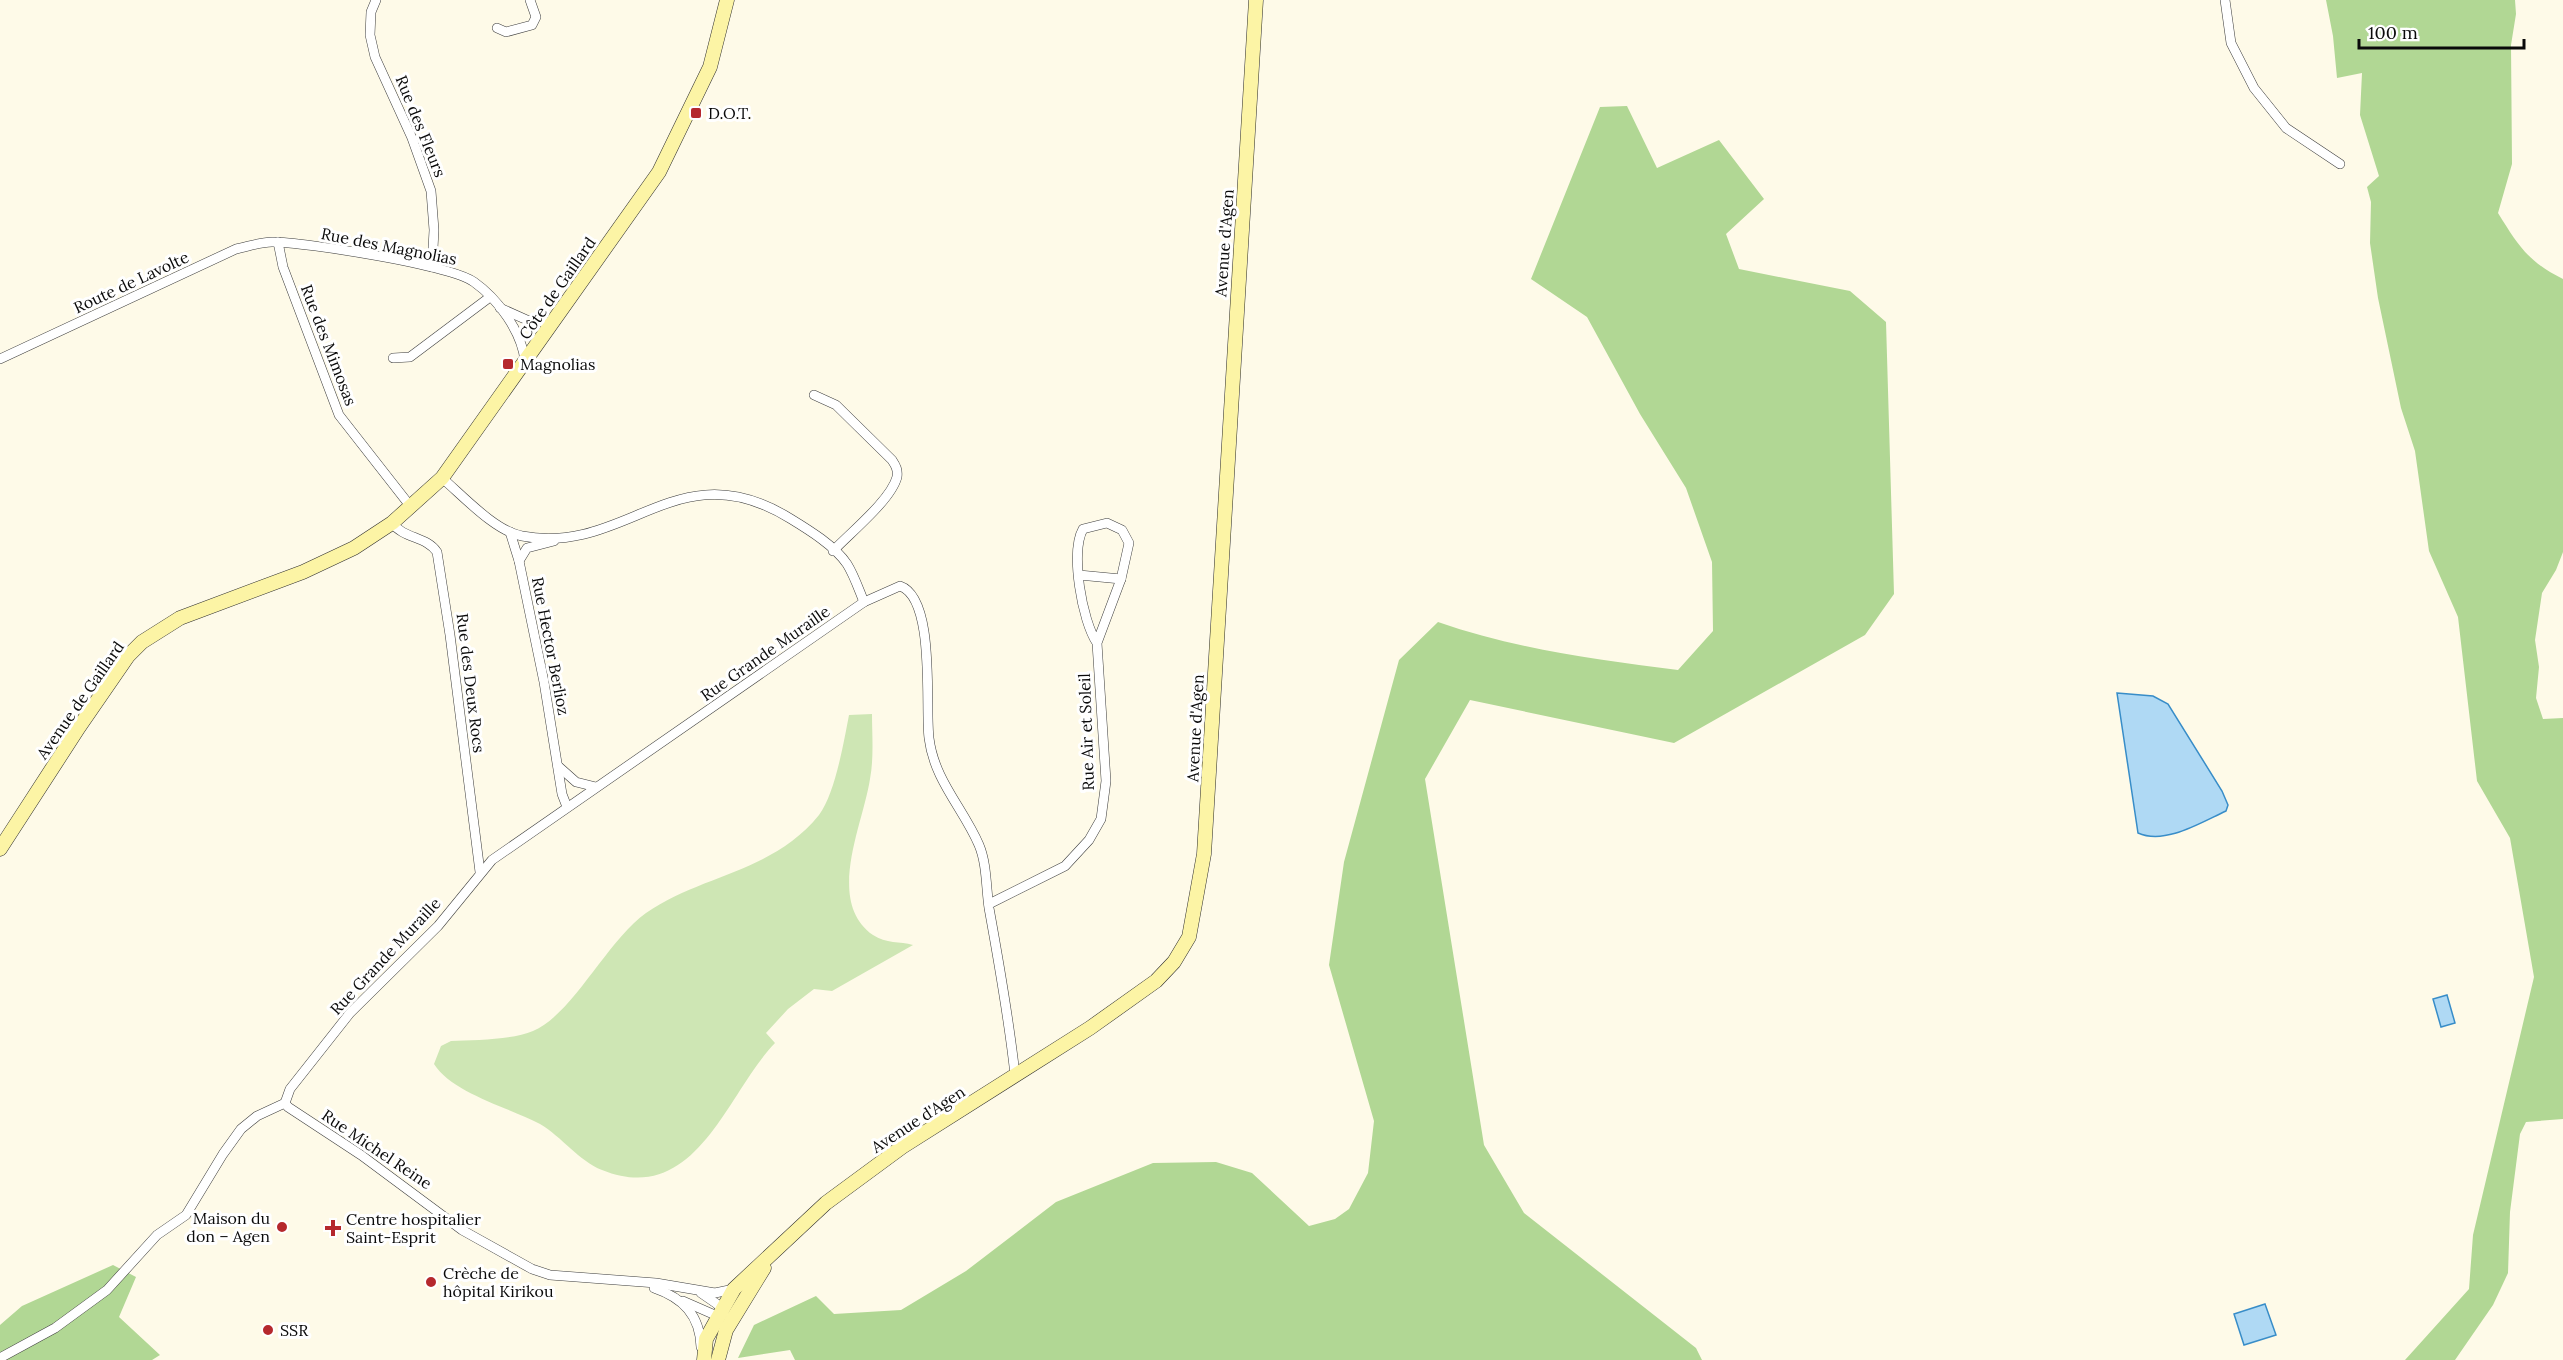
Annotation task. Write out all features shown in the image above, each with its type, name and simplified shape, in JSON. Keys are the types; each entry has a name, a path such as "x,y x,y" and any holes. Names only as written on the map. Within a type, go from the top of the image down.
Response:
{"main road":[{"name":"Côte de Gaillard","path":"318,566 354,548 392,523 442,478 659,172 714,58 727,0"},
{"name":"Avenue d'Agen","path":"703,1360 706,1340 734,1289 777,1248 859,1178 1146,990 1174,962 1189,937 1204,854 1256,0"},
{"name":"Avenue de Gaillard","path":"0,849 79,727 128,656 142,642 180,618 318,566"},
{"name":"Avenue d'Agen","path":"718,1360 726,1330 738,1307 777,1248"}],"street":[{"name":"Rue des Fleurs","path":"376,0 371,12 370,35 375,57 412,138 431,190 434,230 432,267"},
{"path":"497,28 506,32 532,25 536,17 530,0"},
{"path":"2225,0 2231,43 2254,88 2286,128 2340,164"},
{"name":"Rue des Magnolias","path":"278,242 318,246 432,267 467,278 490,297 497,306 527,320 552,323"},
{"name":"Route de Lavolte","path":"0,359 236,249 278,242"},
{"name":"Rue des Mimosas","path":"278,242 283,267 339,415 411,507"},
{"path":"393,358 410,357 490,297"},
{"path":"497,306 520,339 525,362"},
{"path":"814,395 836,405 892,460 897,468 892,489 833,551"},
{"path":"442,478 510,532 534,537 577,536"},
{"path":"519,561 527,548 615,525 689,495 708,492 749,499 777,510 847,564 864,602"},
{"name":"Rue Air et Soleil","path":"989,904 1065,866 1089,840 1101,819 1106,781 1096,643 1121,579 1129,543 1122,530 1107,522 1091,525 1080,533 1079,575 1084,616 1088,630 1096,643"},
{"name":"Rue des Deux Rocs","path":"392,523 400,532 429,543 437,552 450,635 480,872"},
{"name":"Rue Hector Berlioz","path":"510,532 519,561 562,794 567,807"},
{"path":"1079,575 1121,579"},
{"name":"Rue Grande Muraille","path":"285,1103 295,1082 350,1013 438,926 480,872 513,844 864,602 900,586 911,593 919,610 928,671 929,737 933,761 948,793 980,846 1015,1075"},
{"path":"558,766 576,782 596,787"},
{"path":"0,1358 55,1328 106,1290 157,1234 186,1215 223,1154 241,1130 257,1116 285,1103"},
{"name":"Rue Michel Reine","path":"285,1103 361,1155 462,1230 492,1249 550,1275 617,1280 715,1293 734,1289"},
{"name":"Rue Michel Reine","path":"617,1280 650,1286 721,1313"},
{"name":"Rue Michel Reine","path":"699,1291 721,1313"},
{"path":"683,1300 698,1327 703,1360"},
{"path":"710,1360 721,1313 738,1307"}],"green space":[{"path":"2326,0 2515,0 2516,14 2511,45 2512,164 2498,213 2525,252 2541,266 2563,279 2563,552 2556,570 2542,593 2535,640 2539,667 2536,698 2543,719 2563,718 2563,1119 2526,1122 2520,1134 2510,1212 2508,1273 2493,1305 2455,1360 2405,1360 2469,1289 2473,1235 2534,977 2510,838 2477,781 2458,617 2429,551 2415,451 2401,408 2378,298 2370,243 2371,202 2367,187 2379,176 2360,115 2362,73 2337,78 2333,36"},
{"path":"1627,106 1657,168 1719,140 1764,199 1726,234 1739,269 1850,291 1886,322 1894,594 1865,635 1674,743 1470,700 1425,779 1484,1145 1524,1213 1696,1348 1702,1360 795,1360 790,1350 738,1358 754,1325 816,1296 834,1314 901,1310 966,1271 1056,1202 1153,1163 1216,1162 1252,1173 1309,1226 1335,1219 1349,1209 1368,1173 1374,1121 1329,965 1344,862 1399,660 1438,622 1497,639 1587,658 1678,670 1713,631 1712,562 1686,488 1640,414 1587,317 1531,279 1600,107"},
{"path":"872,714 871,771 851,862 849,883 851,903 859,920 873,935 888,941 913,945 832,991 814,989 788,1009 766,1033 775,1043 757,1065 724,1116 685,1160 662,1173 634,1178 602,1170 586,1161 540,1124 468,1092 442,1074 434,1064 441,1046 451,1041 493,1039 533,1031 548,1022 562,1009 617,941 646,913 690,889 758,861 780,849 800,834 819,815 830,794 849,715"},
{"path":"113,1265 136,1277 119,1317 160,1355 152,1360 0,1360 0,1325 22,1306"}],"water":[{"path":"2117,693 2153,696 2168,704 2222,791 2228,805 2226,811 2171,834 2148,836 2138,833"},
{"path":"2447,995 2455,1023 2441,1027 2433,999"},
{"path":"2265,1304 2276,1335 2244,1345 2234,1314"}],"place":[{"name":"D.O.T.","path":"696,113"},
{"name":"Magnolias","path":"508,364"},
{"name":"Maison du don – Agen","path":"282,1227"},
{"name":"Centre hospitalier Saint-Esprit","path":"333,1228"},
{"name":"Crèche de hôpital Kirikou","path":"431,1282"},
{"name":"SSR","path":"268,1330"}]}
